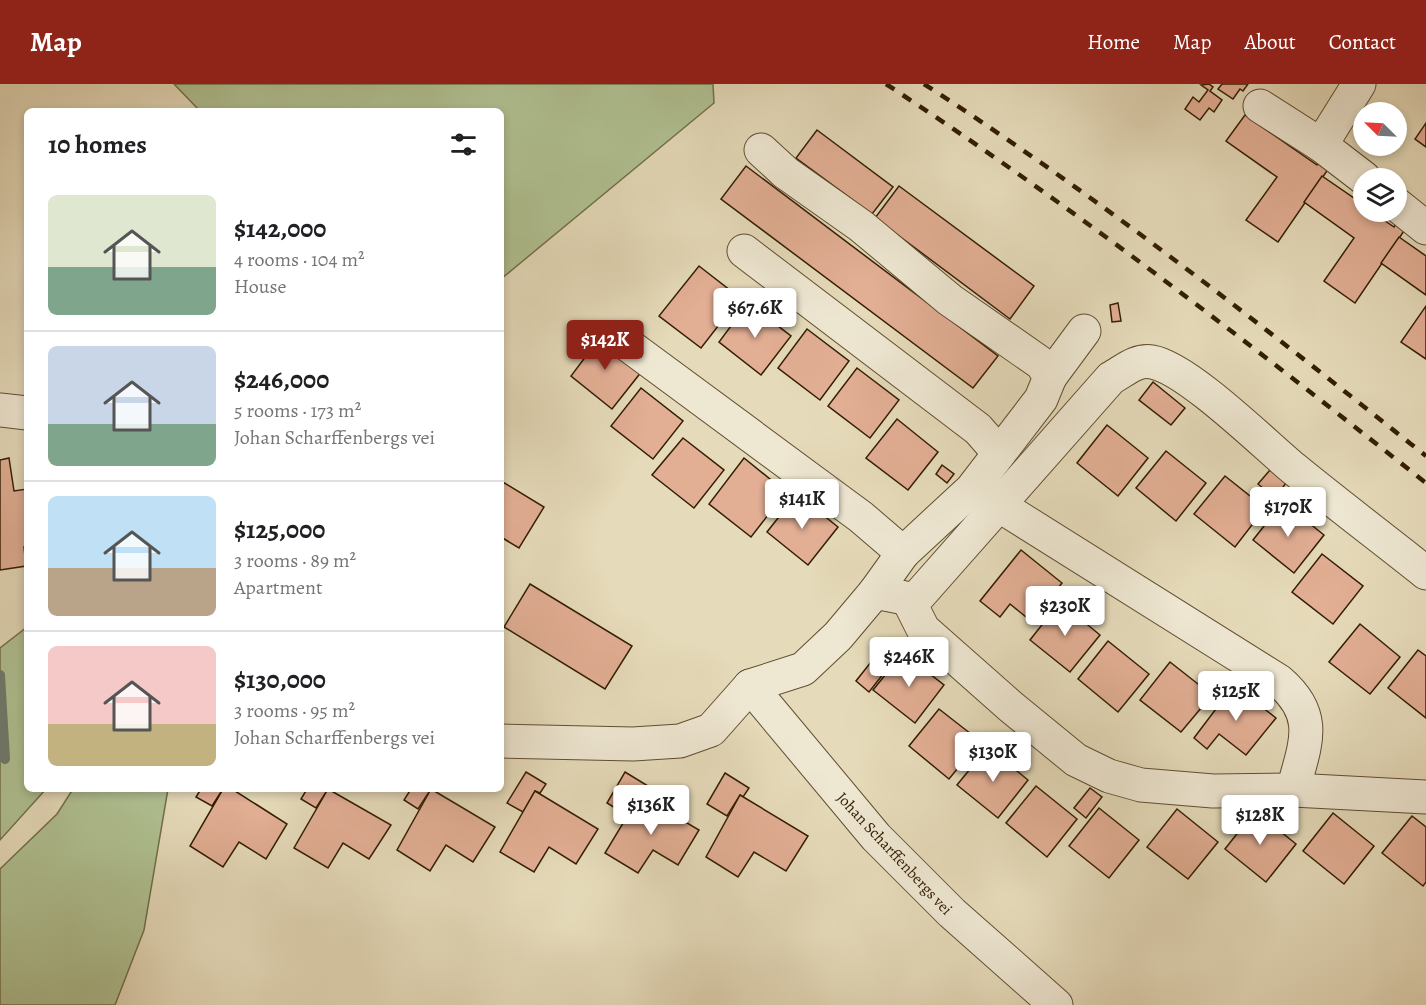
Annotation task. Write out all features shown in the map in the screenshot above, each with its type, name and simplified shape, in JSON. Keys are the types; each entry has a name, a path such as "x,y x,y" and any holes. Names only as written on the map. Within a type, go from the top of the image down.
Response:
{"street":[{"path":"1321,145 1359,84"},
{"path":"1260,106 1321,145 1353,170"},
{"path":"761,150 786,173 861,226 950,300 1042,364 1050,377"},
{"path":"1407,213 1426,228"},
{"path":"744,252 978,429 999,453"},
{"path":"504,741 633,744 680,741 711,730 750,686 802,669 838,636 875,592 903,553 972,489 1041,399 1050,377 1084,331"},
{"path":"624,342 861,518 903,553"},
{"path":"875,592 909,601 915,600 1111,378 1139,362 1153,362 1166,367 1197,387 1293,468 1426,573"},
{"path":"0,410 24,413"},
{"path":"1000,506 1280,681 1296,695 1306,714 1307,736 1293,790"},
{"path":"909,601 923,629 993,691 1077,760 1101,772 1141,785 1213,791 1293,790 1426,797"},
{"name":"Johan Scharffenbergs vei","path":"750,686 876,837 952,913 1056,1005"}],"green space":[{"path":"174,84 713,84 714,103 504,277 504,108 197,108"},
{"path":"24,629 24,792 43,792 0,840 0,648"},
{"path":"71,792 167,792 144,930 115,1005 0,1005 0,869 57,814"}],"building":[{"path":"1209,84 1213,87 1210,91 1222,100 1214,112 1209,108 1200,120 1185,109 1193,97 1199,102 1208,90 1201,85"},
{"path":"1222,84 1248,84 1243,91 1240,89 1233,99 1218,89"},
{"path":"1245,115 1317,165 1320,161 1329,168 1278,242 1246,220 1277,177 1226,141"},
{"path":"1426,123 1426,147 1415,139"},
{"path":"817,130 893,187 872,214 796,158"},
{"path":"746,166 998,356 973,388 721,199"},
{"path":"1322,176 1353,197 1353,222 1387,222 1394,227 1397,222 1406,228 1355,303 1324,281 1354,238 1304,202"},
{"path":"899,186 1034,286 1010,319 875,218"},
{"path":"1399,237 1426,256 1426,295 1381,263"},
{"path":"699,266 740,298 701,348 659,316"},
{"path":"748,303 791,336 761,375 719,342"},
{"path":"1118,303 1121,321 1112,322 1110,305"},
{"path":"1426,306 1426,359 1401,342"},
{"path":"807,329 849,361 820,400 778,368"},
{"path":"590,330 642,371 612,409 571,376 589,352 580,344"},
{"path":"857,368 899,400 870,438 828,406"},
{"path":"1153,382 1185,408 1171,425 1139,400"},
{"path":"641,388 683,421 653,459 611,426"},
{"path":"897,419 938,452 908,490 866,458"},
{"path":"1107,425 1148,458 1118,496 1077,463"},
{"path":"683,438 724,470 694,508 652,475"},
{"path":"1166,451 1206,483 1176,521 1136,488"},
{"path":"9,458 14,491 24,489 24,566 0,570 0,460"},
{"path":"744,458 786,492 751,537 709,504"},
{"path":"942,465 954,474 947,483 936,474"},
{"path":"1270,470 1286,483 1275,498 1258,484"},
{"path":"1225,476 1265,508 1235,547 1194,514"},
{"path":"504,483 544,507 519,548 504,539"},
{"path":"797,494 838,527 808,565 767,532"},
{"path":"1283,502 1324,535 1294,573 1253,540"},
{"path":"1021,550 1062,583 1031,621 1010,604 1000,617 980,601"},
{"path":"1322,554 1363,586 1333,624 1292,592"},
{"path":"530,584 632,646 605,689 504,627"},
{"path":"1060,602 1100,635 1070,672 1030,640"},
{"path":"1360,624 1400,657 1370,694 1329,662"},
{"path":"1108,641 1149,674 1118,712 1078,679"},
{"path":"1418,650 1426,656 1426,718 1388,688"},
{"path":"903,653 944,685 915,723 873,690"},
{"path":"871,662 884,673 869,692 856,681"},
{"path":"1170,662 1212,695 1181,732 1140,700"},
{"path":"1234,685 1276,718 1246,755 1219,734 1207,749 1194,738"},
{"path":"939,709 980,741 949,779 909,746"},
{"path":"988,747 1028,780 998,818 957,785"},
{"path":"526,772 546,784 540,793 535,791 523,812 507,803"},
{"path":"625,772 648,786 628,816 607,803"},
{"path":"725,773 749,788 743,797 740,795 727,816 707,804"},
{"path":"1036,786 1077,819 1047,857 1006,823"},
{"path":"1090,788 1102,797 1086,818 1074,808"},
{"path":"535,791 598,829 576,864 549,847 534,872 500,852"},
{"path":"199,792 221,792 212,806 196,797"},
{"path":"221,792 237,792 287,824 266,859 239,842 223,867 190,846"},
{"path":"305,792 326,792 316,808 301,799"},
{"path":"326,792 333,792 391,825 369,859 343,843 328,868 294,848"},
{"path":"409,792 429,792 418,809 404,800"},
{"path":"429,792 436,792 495,827 473,862 446,845 430,871 397,850"},
{"path":"640,795 699,830 678,865 653,850 638,873 605,853"},
{"path":"740,795 808,836 786,871 754,852 738,877 706,857"},
{"path":"1099,808 1139,840 1109,878 1069,846"},
{"path":"1177,809 1218,842 1188,879 1147,847"},
{"path":"1255,811 1296,844 1266,882 1225,849"},
{"path":"1333,813 1374,846 1344,884 1303,851"},
{"path":"1412,816 1426,827 1426,882 1423,886 1382,853"}],"waterway":[{"path":"0,675 5,759"}],"railway":[{"path":"886,84 1093,228 1294,379 1426,483"},
{"path":"924,84 1117,217 1242,311 1426,456"}]}
